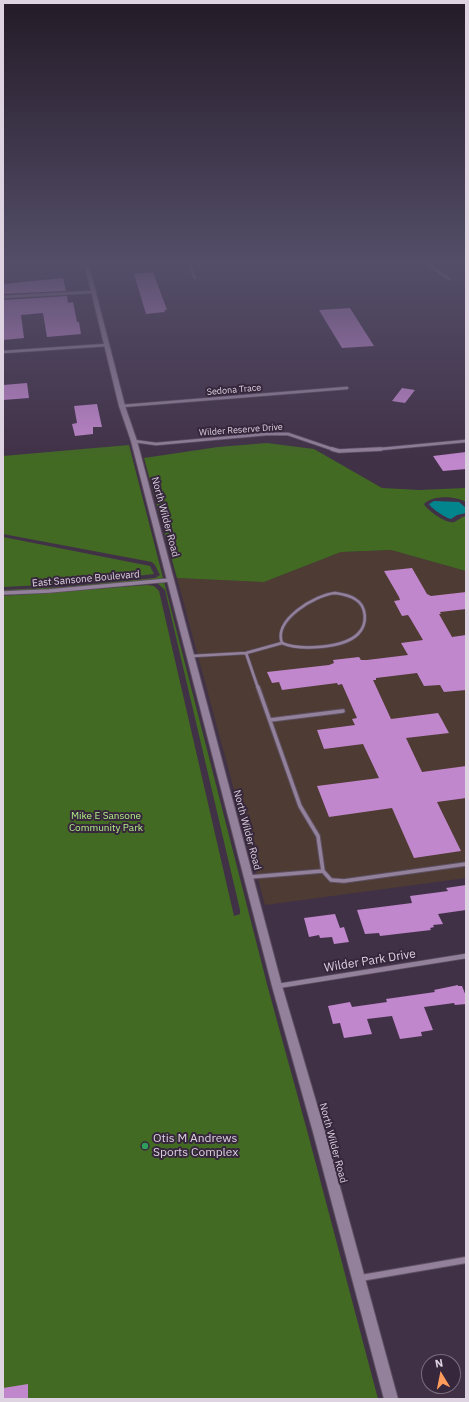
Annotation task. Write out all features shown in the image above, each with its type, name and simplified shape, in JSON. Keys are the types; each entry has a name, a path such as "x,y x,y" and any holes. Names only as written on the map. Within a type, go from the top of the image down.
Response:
{"street":[{"name":"North Wilder Road","path":"103,331 122,406 134,441 277,986 391,1399"},
{"path":"3,352 107,345"},
{"name":"Sedona Trace","path":"122,406 347,388"},
{"name":"Wilder Reserve Drive","path":"134,441 156,444 267,434 288,434 339,451 355,451 466,441"},
{"name":"East Sansone Boulevard","path":"3,593 170,580"},
{"name":"Wilder Park Drive","path":"277,986 466,956"},
{"path":"358,1279 466,1260"}],"lane":[{"path":"190,656 246,653 282,643 297,648 332,645 350,639 361,633 365,624 365,613 359,601 349,596 335,593 317,597 301,606 284,625 280,638 282,643"},
{"path":"246,653 300,806 318,836 323,871 330,880 344,881 466,864"},
{"path":"270,720 343,711"},
{"path":"248,877 323,871"}],"shaded area":[{"path":"434,501 459,502 466,508 466,513 457,515 451,519 439,513 429,504"},
{"path":"391,550 466,571 466,878 265,905 177,578 264,582 341,552"}],"green space":[{"path":"267,443 314,449 382,488 419,490 466,488 466,502 444,497 433,499 424,504 433,513 446,521 454,522 466,516 466,571 391,550 341,552 264,582 177,578 144,458 218,447"},
{"name":"Mike E Sansone Community Park","path":"129,445 268,988 378,1399 3,1399 3,596 147,585 154,586 159,591 234,916 240,914 165,590 156,582 3,593 3,590 63,587 155,578 160,575 152,562 3,534 3,456"},
{"path":"3,537 150,566 154,574 63,584 3,587"}],"building":[{"path":"3,331 23,331 24,338 3,340"},
{"path":"46,331 81,331 81,334 47,337"},
{"path":"332,331 365,331 374,346 342,348"},
{"path":"27,383 29,398 3,400 3,385"},
{"path":"402,388 415,390 405,403 392,401"},
{"path":"97,404 102,427 93,427 93,434 75,436 72,424 77,423 74,406"},
{"path":"466,452 466,469 443,471 433,456"},
{"path":"412,568 427,594 431,596 466,592 466,609 440,612 441,614 439,614 452,637 466,635 466,690 444,692 440,685 424,686 417,673 376,678 376,680 373,680 391,719 438,713 449,733 406,738 422,772 466,766 466,798 437,802 461,851 414,858 392,808 329,817 317,786 379,778 363,744 324,749 317,730 355,725 352,719 357,718 342,684 338,685 337,683 282,690 279,682 272,683 267,672 329,665 334,663 333,660 359,657 361,660 367,660 408,655 401,643 423,640 408,615 402,616 394,601 400,600 399,597 384,571"},
{"path":"466,885 466,910 438,914 443,924 433,925 434,927 430,928 431,930 380,936 379,933 365,934 357,910 412,903 410,896 448,891 446,888"},
{"path":"335,914 340,928 344,927 349,942 334,944 332,937 320,938 319,935 309,937 304,918"},
{"path":"458,985 462,986 466,996 466,1004 455,1005 454,1003 424,1007 433,1030 421,1032 422,1036 400,1039 392,1016 367,1019 372,1034 344,1038 340,1023 333,1024 328,1006 350,1002 352,1007 387,1002 386,999 435,992 434,990"},
{"path":"28,1384 28,1399 3,1399 3,1388"}],"place":[{"name":"Otis M Andrews Sports Complex","path":"145,1146"}]}
